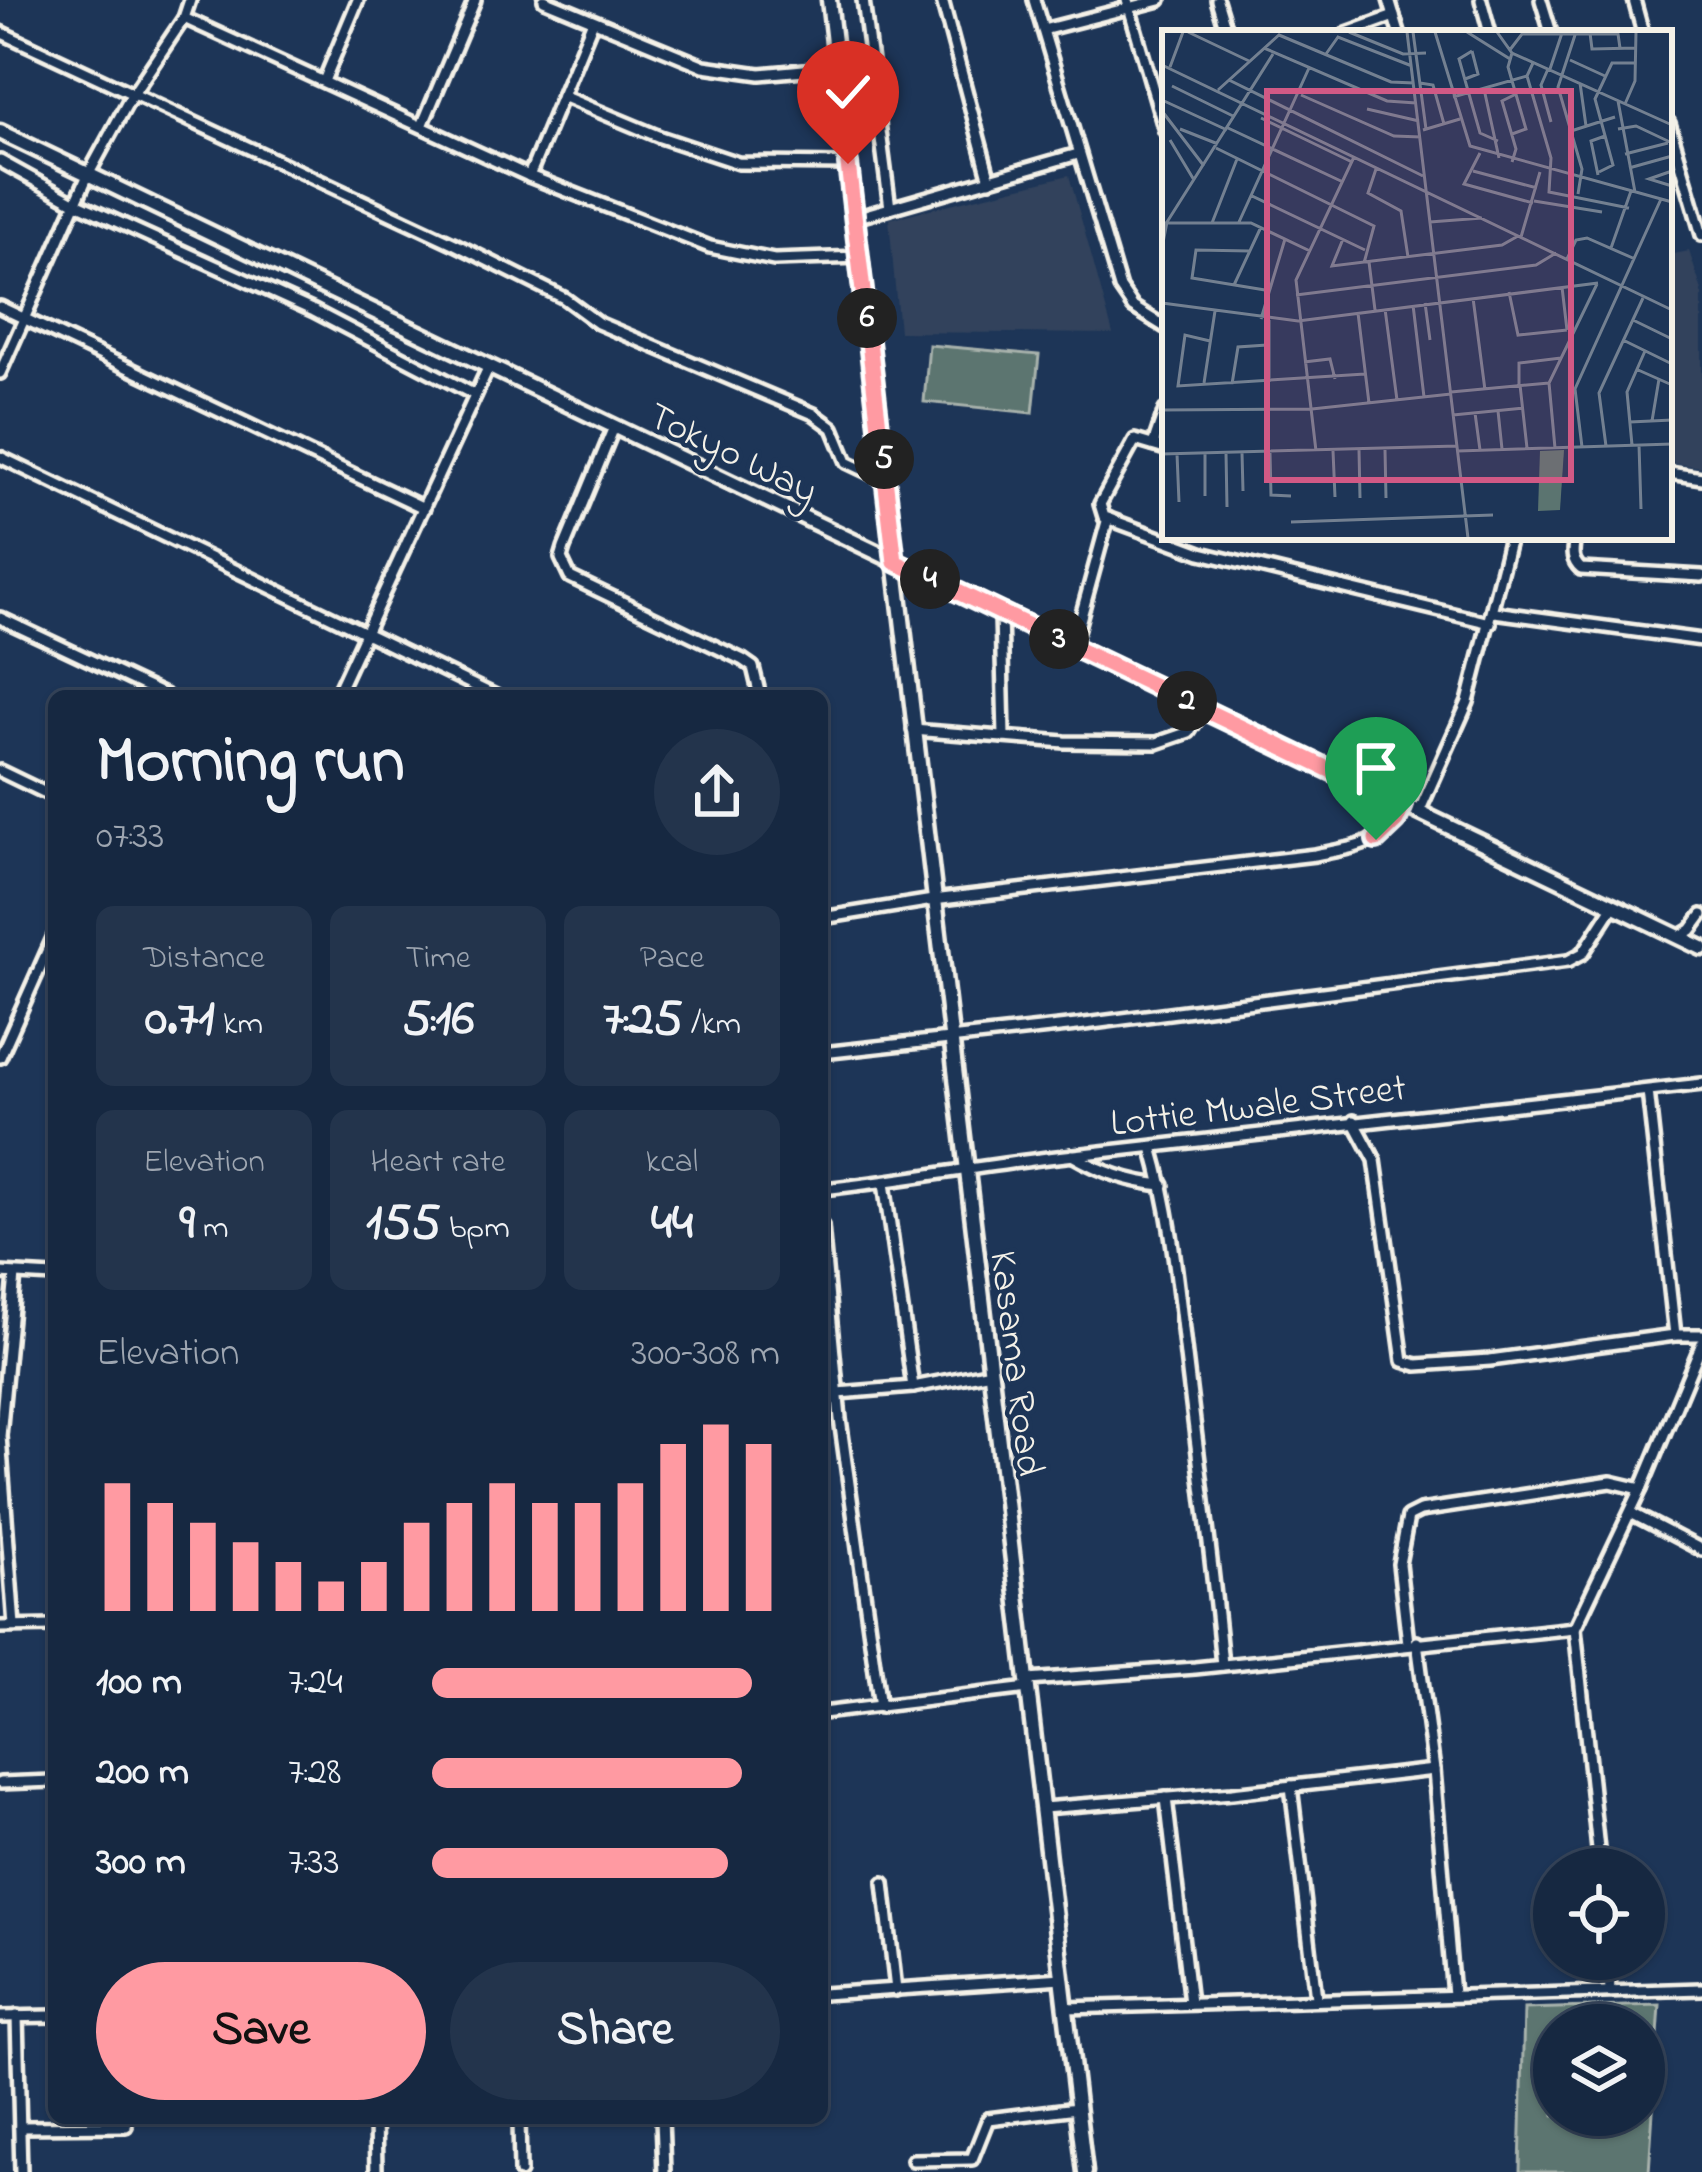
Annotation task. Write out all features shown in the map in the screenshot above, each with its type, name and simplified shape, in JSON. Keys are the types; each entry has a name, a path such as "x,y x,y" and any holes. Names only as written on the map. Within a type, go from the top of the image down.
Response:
{"street":[{"path":"0,374 74,202 133,94 184,18 190,0"},
{"path":"324,81 358,0"},
{"path":"422,126 475,0"},
{"path":"544,0 674,56 726,71 797,73 837,67"},
{"name":"Kasama Road","path":"829,0 1085,2172"},
{"path":"863,0 890,208"},
{"path":"942,0 990,180"},
{"path":"1034,0 1120,288 1133,307 1162,325"},
{"path":"1043,30 1129,4 1160,0"},
{"path":"1217,0 1225,30"},
{"path":"1389,0 1398,30"},
{"path":"1481,0 1489,30"},
{"path":"1541,0 1550,30"},
{"path":"1634,0 1642,30"},
{"path":"1129,4 1162,120"},
{"path":"1355,30 1394,16"},
{"path":"184,18 529,176 741,256 860,257"},
{"path":"529,176 593,20"},
{"path":"0,32 473,253 564,298 598,323 814,414 833,428 847,462 887,481"},
{"path":"562,96 738,163 848,164"},
{"name":"Tokyo Way","path":"0,132 1702,948"},
{"path":"1672,144 1701,227"},
{"path":"855,218 1078,154"},
{"path":"0,161 74,202 476,395"},
{"path":"250,283 263,256"},
{"path":"0,308 424,508"},
{"path":"339,690 488,365"},
{"path":"614,427 564,548 564,568 570,577 743,660 753,667 759,690"},
{"path":"1159,447 1136,440 1100,504 1108,518 1162,538"},
{"path":"0,457 484,690"},
{"path":"1672,473 1702,478"},
{"path":"1073,646 1108,518"},
{"path":"862,546 884,541 892,532"},
{"path":"1166,540 1201,553 1492,617 1702,640"},
{"path":"1419,812 1463,716 1492,617 1506,540"},
{"path":"1574,540 1574,563 1581,569 1702,576"},
{"path":"898,602 915,580 929,578"},
{"path":"1001,613 1004,737"},
{"path":"0,618 153,690"},
{"path":"914,730 1156,743 1190,732 1203,710"},
{"path":"0,770 48,794"},
{"path":"828,917 933,900 1316,855 1376,840 1396,821 1403,805"},
{"path":"828,1052 1568,961 1583,953 1614,905"},
{"path":"1679,937 1702,916"},
{"path":"0,1058 48,950"},
{"name":"Lottie Mwale Street","path":"828,1189 964,1167 1354,1120 1702,1084"},
{"path":"1648,1091 1675,1335"},
{"path":"1354,1120 1375,1160 1403,1361 1418,1365 1490,1360 1675,1335 1702,1339 1641,1490 1575,1628 1598,1848"},
{"path":"1152,1147 1177,1264 1222,1665"},
{"path":"1072,1155 1096,1169 1163,1185"},
{"path":"884,1183 914,1387"},
{"path":"0,1273 48,1276"},
{"path":"14,1626 0,1418 16,1275"},
{"path":"828,1289 880,1707"},
{"path":"838,1394 914,1387 991,1372"},
{"path":"1453,1995 1434,1769 1400,1564 1408,1516 1611,1482 1641,1490"},
{"path":"1630,1513 1702,1550"},
{"path":"0,1627 48,1626"},
{"path":"828,1712 1028,1684 1575,1628"},
{"path":"1043,1808 1434,1769"},
{"path":"0,1783 48,1781"},
{"path":"1291,1786 1316,1998"},
{"path":"1166,1798 1190,2003"},
{"path":"884,1883 896,1990"},
{"path":"828,1994 1063,1978"},
{"path":"1609,1980 1610,1990"},
{"path":"1066,2008 1702,1989"},
{"path":"17,2016 21,2172"},
{"path":"0,2017 48,2016"},
{"path":"913,2160 972,2159 988,2119 1077,2108"},
{"path":"375,2124 376,2172"},
{"path":"519,2124 520,2172"},
{"path":"662,2124 664,2172"},
{"path":"20,2127 126,2126"}],"shaded area":[{"path":"1069,175 1113,334 899,332 889,219"},
{"path":"1689,251 1702,291 1702,467 1672,463 1672,254"}],"green space":[{"path":"929,345 1039,355 1033,413 924,402"},
{"path":"1524,2009 1533,2009 1533,2136 1651,2136 1649,2172 1520,2172"}],"route":[{"path":"848,164 895,562 1403,805 1396,821 1376,840"}]}
